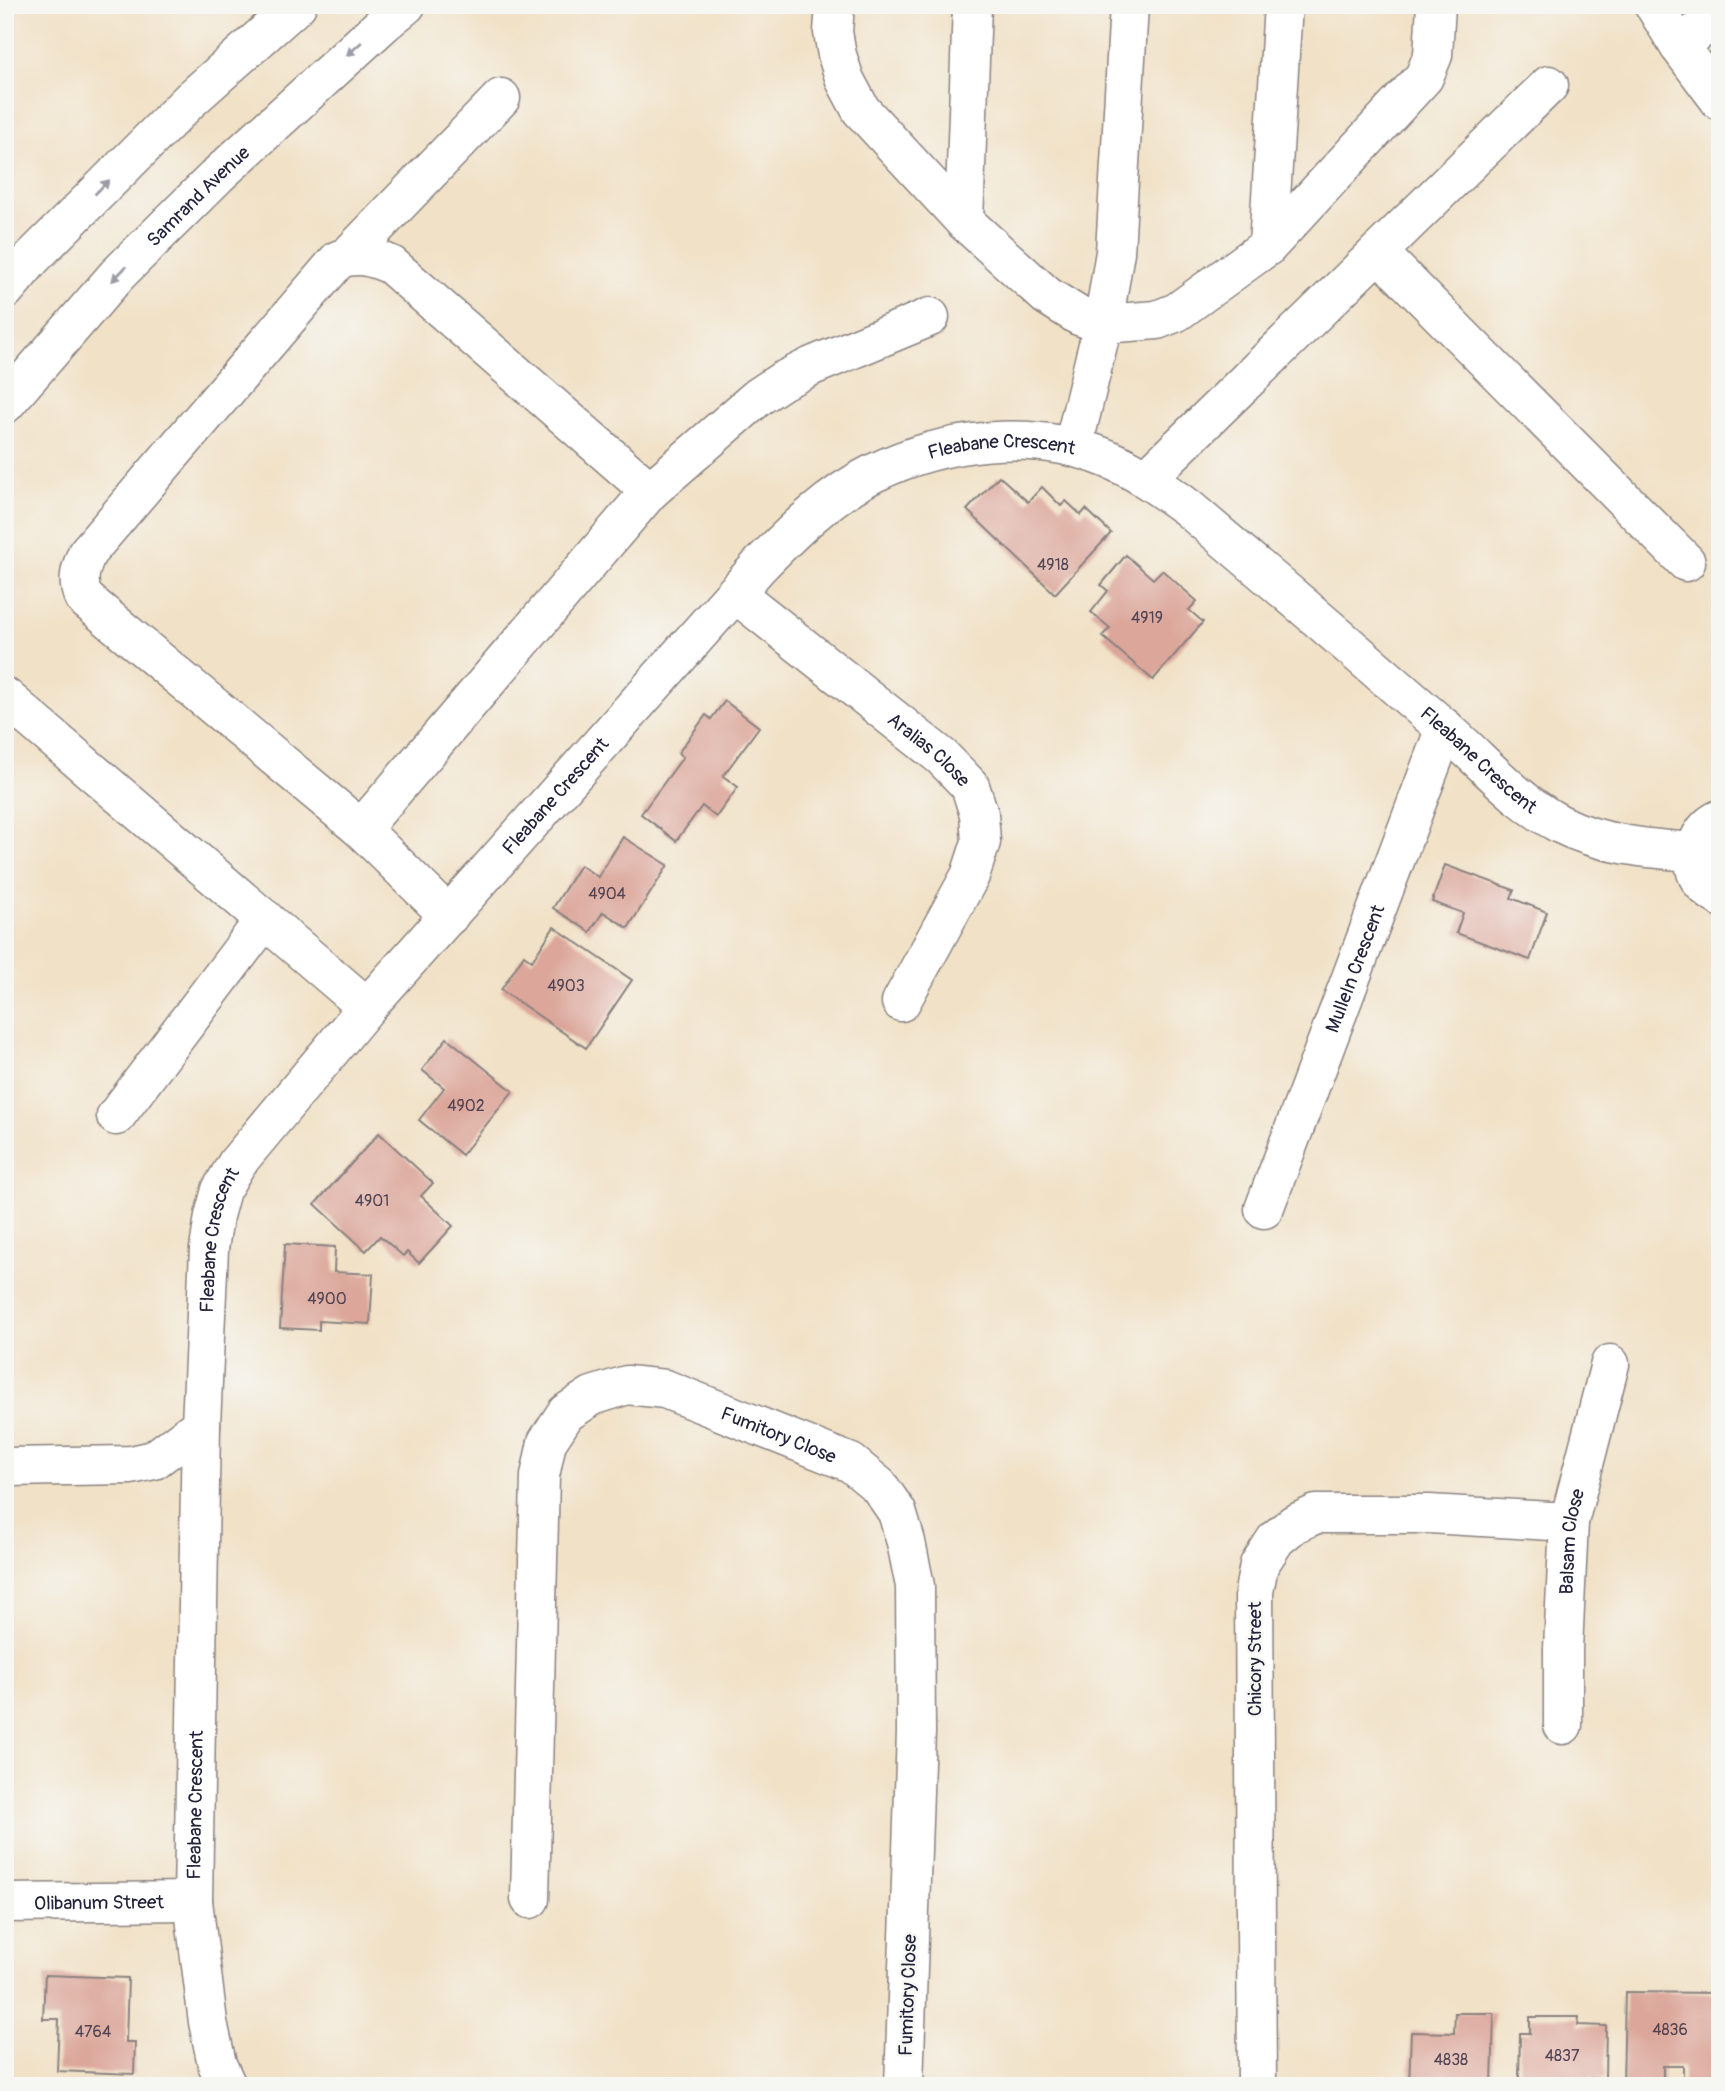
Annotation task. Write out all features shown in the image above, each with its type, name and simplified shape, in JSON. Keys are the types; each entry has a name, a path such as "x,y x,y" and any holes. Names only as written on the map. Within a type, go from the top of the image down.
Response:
{"street":[{"path":"5,290 32,258 190,100 297,5"},
{"name":"Samrand Avenue","path":"5,404 117,275 154,238 230,164 406,5"},
{"path":"835,5 837,55 845,80 862,110 964,221 1047,296 1079,316 1103,324 1157,320 1177,312 1268,246 1424,77 1433,55 1436,5"},
{"path":"964,221 972,5"},
{"path":"1073,447 1103,324 1115,252 1129,5"},
{"path":"1268,246 1283,5"},
{"path":"1654,5 1679,46 1720,101"},
{"path":"1679,46 1720,14"},
{"path":"1147,478 1549,85"},
{"path":"449,916 361,829 84,598 79,587 82,564 87,553 338,260 349,255 501,98"},
{"path":"1378,252 1686,562"},
{"path":"349,255 365,256 391,265 650,491"},
{"path":"361,829 650,491 758,397 782,381 930,317"},
{"name":"Fleabane Crescent","path":"227,2086 217,2064 208,2022 193,1901 201,1426 209,1249 221,1190 237,1163 367,1007 798,526 836,496 873,473 924,453 974,443 1023,440 1073,447 1107,458 1147,478 1188,508 1445,729 1510,790 1540,812 1563,825 1602,839 1650,849 1695,852"},
{"name":"Aralias Close","path":"736,594 942,757 970,786 979,814 981,842 970,876 901,1002"},
{"path":"5,697 367,1007"},
{"name":"MulleIn Crescent","path":"1264,1209 1445,729"},
{"path":"1720,818 1701,834 1695,852 1696,872 1707,888 1720,897"},
{"path":"116,1116 265,919"},
{"name":"Balsam Close","path":"1563,1725 1563,1638 1569,1522 1610,1364"},
{"name":"Fumitory Close","path":"530,1899 540,1476 547,1442 566,1413 592,1396 627,1385 665,1389 851,1463 878,1486 897,1512 915,1586 916,1731 904,2086"},
{"path":"5,1467 131,1465 153,1460 201,1426"},
{"name":"Chicory Street","path":"1257,2086 1254,1592 1259,1565 1276,1539 1294,1524 1316,1514 1429,1514 1569,1522"},
{"name":"Olibanum Street","path":"5,1903 193,1901"}],"building":[{"path":"999,476 1028,502 1042,487 1061,506 1066,501 1081,515 1086,509 1111,533 1055,594 967,510"},
{"path":"1126,555 1153,579 1162,570 1197,601 1189,610 1203,622 1153,680 1102,636 1110,628 1091,612 1108,591 1101,585"},
{"path":"725,701 759,727 723,776 738,787 716,817 702,806 676,841 641,814 683,757 678,753 706,715 711,719"},
{"path":"623,837 668,865 628,928 603,912 590,932 553,908 580,865 598,877"},
{"path":"1445,865 1514,890 1511,898 1547,912 1530,960 1456,933 1463,913 1432,902"},
{"path":"554,927 632,980 586,1048 501,990 524,955 532,961"},
{"path":"447,1038 513,1091 462,1155 419,1120 444,1088 422,1070"},
{"path":"379,1133 433,1183 421,1196 453,1226 419,1263 407,1252 403,1256 380,1236 366,1251 315,1204"},
{"path":"285,1244 335,1247 334,1272 373,1274 370,1324 319,1321 319,1330 280,1328"},
{"path":"45,1975 128,1978 126,2042 135,2042 134,2074 57,2071 59,2019 43,2019"},
{"path":"1625,1992 1717,1993 1716,2086 1683,2086 1683,2066 1663,2066 1663,2086 1623,2086"},
{"path":"1455,2013 1494,2013 1492,2086 1409,2086 1411,2032 1454,2033"},
{"path":"1530,2017 1579,2017 1578,2025 1606,2026 1605,2078 1590,2078 1590,2086 1568,2086 1568,2078 1555,2078 1554,2086 1524,2086 1524,2079 1519,2079 1520,2033 1530,2033"}]}
